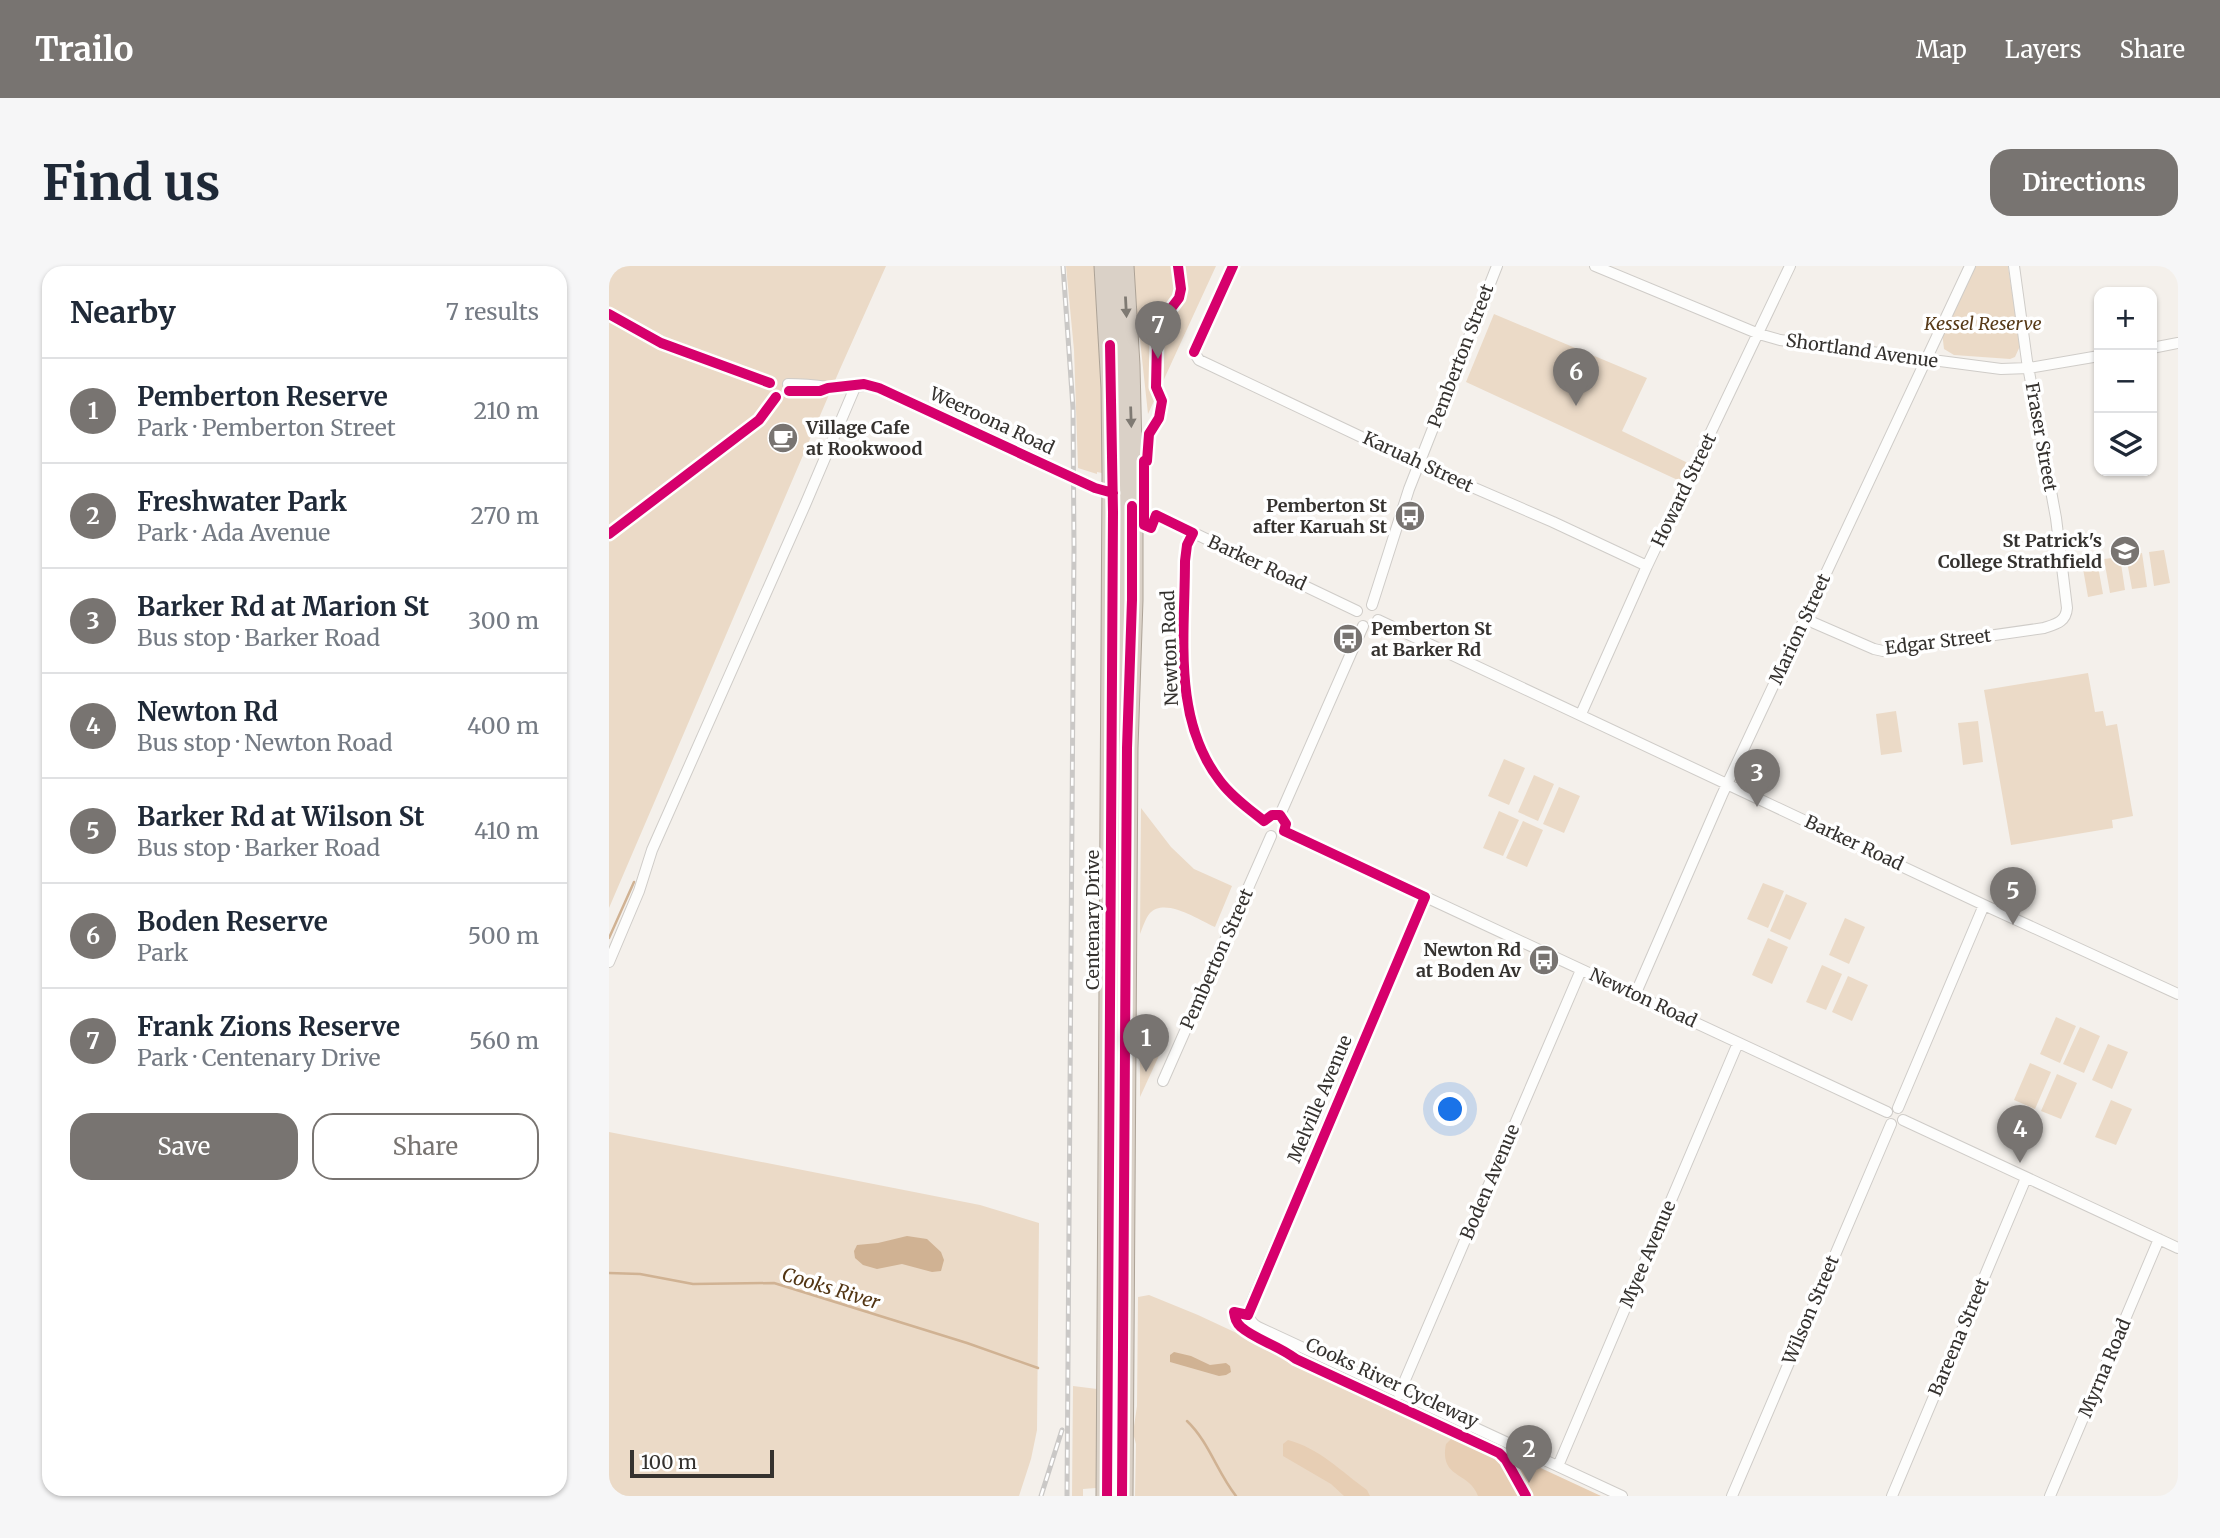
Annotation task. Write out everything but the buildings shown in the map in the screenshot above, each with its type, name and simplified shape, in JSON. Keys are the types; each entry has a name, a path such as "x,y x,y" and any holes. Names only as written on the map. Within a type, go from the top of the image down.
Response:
{"highway":[{"name":"Centenary Drive","path":"1105,266 1112,388 1123,494"},
{"name":"Centenary Drive","path":"1122,1496 1115,1410 1115,1368 1123,494 1129,365 1123,266"},
{"name":"Centenary Drive","path":"1107,1496 1115,1410"}],"street":[{"name":"Karuah Street","path":"1233,266 1195,352 1199,360 1419,464 1647,566"},
{"name":"Pemberton Street","path":"1372,606 1400,514 1497,266"},
{"name":"Shortland Avenue","path":"1595,266 1759,334 1795,343 2001,369 2029,368 2094,357"},
{"name":"Howard Street","path":"1581,714 1647,566 1790,266"},
{"name":"Marion Street","path":"1635,995 1728,783 1970,266"},
{"name":"Fraser Street","path":"2014,266 2056,518 2067,608"},
{"path":"609,314 661,343 770,383 780,378 788,388 783,397 776,397 770,391 770,383"},
{"path":"2157,347 2178,343"},
{"name":"Weeroona Road","path":"788,388 820,391 828,387 856,385 879,387 1083,483 1123,494"},
{"path":"609,962 639,891 652,850 856,385"},
{"path":"609,534 759,420 776,397"},
{"name":"Barker Road","path":"1156,515 1357,611"},
{"name":"Newton Road","path":"1193,533 1187,545 1185,561 1185,688 1191,722 1202,752 1220,782 1264,821"},
{"path":"1365,605 1372,606 1378,613 1378,620 1373,625 1363,626 1356,618 1357,611 1365,605"},
{"name":"Edgar Street","path":"1805,619 1883,651 2044,628 2061,622 2067,614 2067,608"},
{"name":"Barker Road","path":"1378,620 2178,993"},
{"path":"1280,816 1363,626"},
{"path":"1272,815 1280,816 1286,824 1284,831 1277,837 1271,836 1264,828 1264,821 1272,815"},
{"name":"Newton Road","path":"1284,831 1887,1112"},
{"name":"Pemberton Street","path":"1163,1081 1271,836"},
{"name":"Melville Avenue","path":"1399,1394 1258,1327 1251,1322 1248,1315 1425,897"},
{"path":"1898,1108 1985,905"},
{"name":"Boden Avenue","path":"1399,1394 1581,970"},
{"name":"Myee Avenue","path":"1557,1466 1738,1043"},
{"path":"1893,1107 1898,1108 1903,1114 1903,1120 1897,1125 1891,1124 1886,1118 1887,1112 1893,1107"},
{"path":"1903,1120 2178,1248"},
{"name":"Wilson Street","path":"1732,1496 1891,1124"},
{"name":"Bareena Street","path":"1892,1496 2026,1178"},
{"name":"Myrna Road","path":"2050,1496 2159,1239"},
{"path":"1399,1394 1622,1496"}],"green space":[{"path":"609,266 886,266 609,908"},
{"path":"1066,266 1096,266 1104,433 1102,473 1097,474 1078,468 1074,350"},
{"path":"1132,266 1216,266 1148,414"},
{"name":"Kessel Reserve","path":"1974,266 2008,266 2020,346 2015,357 2010,359 1954,355 1944,349 1942,332"},
{"path":"1494,314 1647,378 1622,431 1690,464 1682,482 1466,382"},
{"path":"2164,550 2170,583 2154,586 2149,552"},
{"path":"2142,553 2147,587 2132,589 2126,556"},
{"path":"2120,557 2125,590 2110,593 2104,559"},
{"path":"2097,561 2103,594 2088,597 2082,563"},
{"path":"2088,673 2095,712 2103,711 2106,726 2117,724 2133,816 2112,820 2113,828 2011,845 1984,690"},
{"path":"1896,711 1902,752 1881,755 1876,714"},
{"path":"1978,721 1983,762 1963,765 1958,723"},
{"path":"1504,759 1525,768 1509,805 1488,796"},
{"path":"1534,775 1554,784 1538,821 1518,812"},
{"path":"1559,787 1580,796 1564,833 1543,824"},
{"path":"1141,808 1171,847 1194,869 1232,886 1215,927 1182,911 1164,907 1150,913 1140,934"},
{"path":"1499,811 1519,820 1503,856 1483,848"},
{"path":"1523,821 1543,830 1527,867 1506,858"},
{"path":"1763,883 1784,891 1768,928 1747,919"},
{"path":"1786,894 1807,903 1790,940 1770,931"},
{"path":"1845,918 1865,927 1849,964 1829,955"},
{"path":"1768,938 1788,947 1772,984 1752,975"},
{"path":"1822,965 1842,974 1826,1010 1806,1002"},
{"path":"1848,976 1868,985 1852,1021 1832,1012"},
{"path":"2056,1017 2076,1026 2060,1063 2040,1054"},
{"path":"2080,1027 2100,1036 2084,1073 2063,1064"},
{"path":"1140,1037 1163,1047 1140,1097"},
{"path":"2108,1044 2128,1052 2112,1089 2092,1080"},
{"path":"2030,1063 2051,1072 2035,1109 2014,1100"},
{"path":"2057,1074 2077,1083 2061,1119 2041,1111"},
{"path":"2111,1100 2132,1109 2116,1145 2095,1137"},
{"path":"609,1132 980,1205 1039,1223 1037,1430 1019,1496 609,1496"},
{"path":"1149,1295 1198,1315 1585,1496 1135,1496 1136,1444 1133,1433 1137,1406 1138,1297"},
{"path":"1073,1386 1097,1389 1096,1488 1083,1489 1083,1496 1072,1496"}],"shaded area":[{"path":"907,1236 927,1239 941,1252 944,1260 941,1271 932,1272 902,1264 877,1269 863,1265 855,1258 857,1245"},
{"path":"1174,1352 1210,1365 1226,1363 1231,1372 1219,1376 1170,1362 1170,1355"},
{"path":"1465,1433 1601,1496 1478,1496 1468,1482 1451,1469 1445,1455 1446,1444 1452,1438"},
{"path":"1288,1440 1330,1461 1367,1490 1370,1496 1344,1496 1331,1484 1283,1456 1283,1444"}],"waterway":[{"path":"609,938 634,882"},
{"name":"Cooks River","path":"609,1273 640,1274 693,1284 774,1283 1038,1368"},
{"name":"Cooks River","path":"1187,1421 1201,1438 1236,1496"}],"railway":[{"path":"1063,266 1073,408 1074,548 1067,1496"},
{"path":"1041,1496 1062,1430"}],"cycle path":[{"name":"Cooks River Cycleway","path":"1178,266 1181,289 1179,298 1163,319 1157,340 1156,387 1162,401 1159,418 1149,434 1147,461 1144,461 1144,525 1151,528 1156,515 1193,533 1187,545 1185,561 1183,647 1188,704 1194,731 1205,757 1220,781 1235,798 1264,821 1272,815 1280,815 1286,824 1284,831 1425,897 1248,1315 1234,1312 1235,1318 1247,1332 1296,1359 1499,1453 1506,1460 1526,1496"},
{"path":"1194,352 1233,266"},
{"path":"609,314 661,343 770,383"},
{"path":"1107,1496 1113,512 1110,345"},
{"path":"789,391 820,391 864,384 879,388 1095,488 1113,493"},
{"path":"609,534 759,420 776,397"},
{"path":"1122,1496 1127,748 1132,506"}],"place":[{"name":"Frank Zions Reserve","path":"1158,359"},
{"name":"Boden Reserve","path":"1576,406"},
{"name":"Village Cafe at Rookwood","path":"783,438"},
{"name":"Pemberton St after Karuah St","path":"1410,516"},
{"name":"St Patrick's College Strathfield","path":"2125,551"},
{"name":"Pemberton St at Barker Rd","path":"1348,639"},
{"name":"Barker Rd at Marion St","path":"1757,807"},
{"name":"Barker Rd at Wilson St","path":"2013,925"},
{"name":"Newton Rd at Boden Av","path":"1544,960"},
{"name":"Pemberton Reserve","path":"1146,1072"},
{"name":"Newton Rd","path":"2020,1163"},
{"name":"Freshwater Park","path":"1529,1483"}]}
